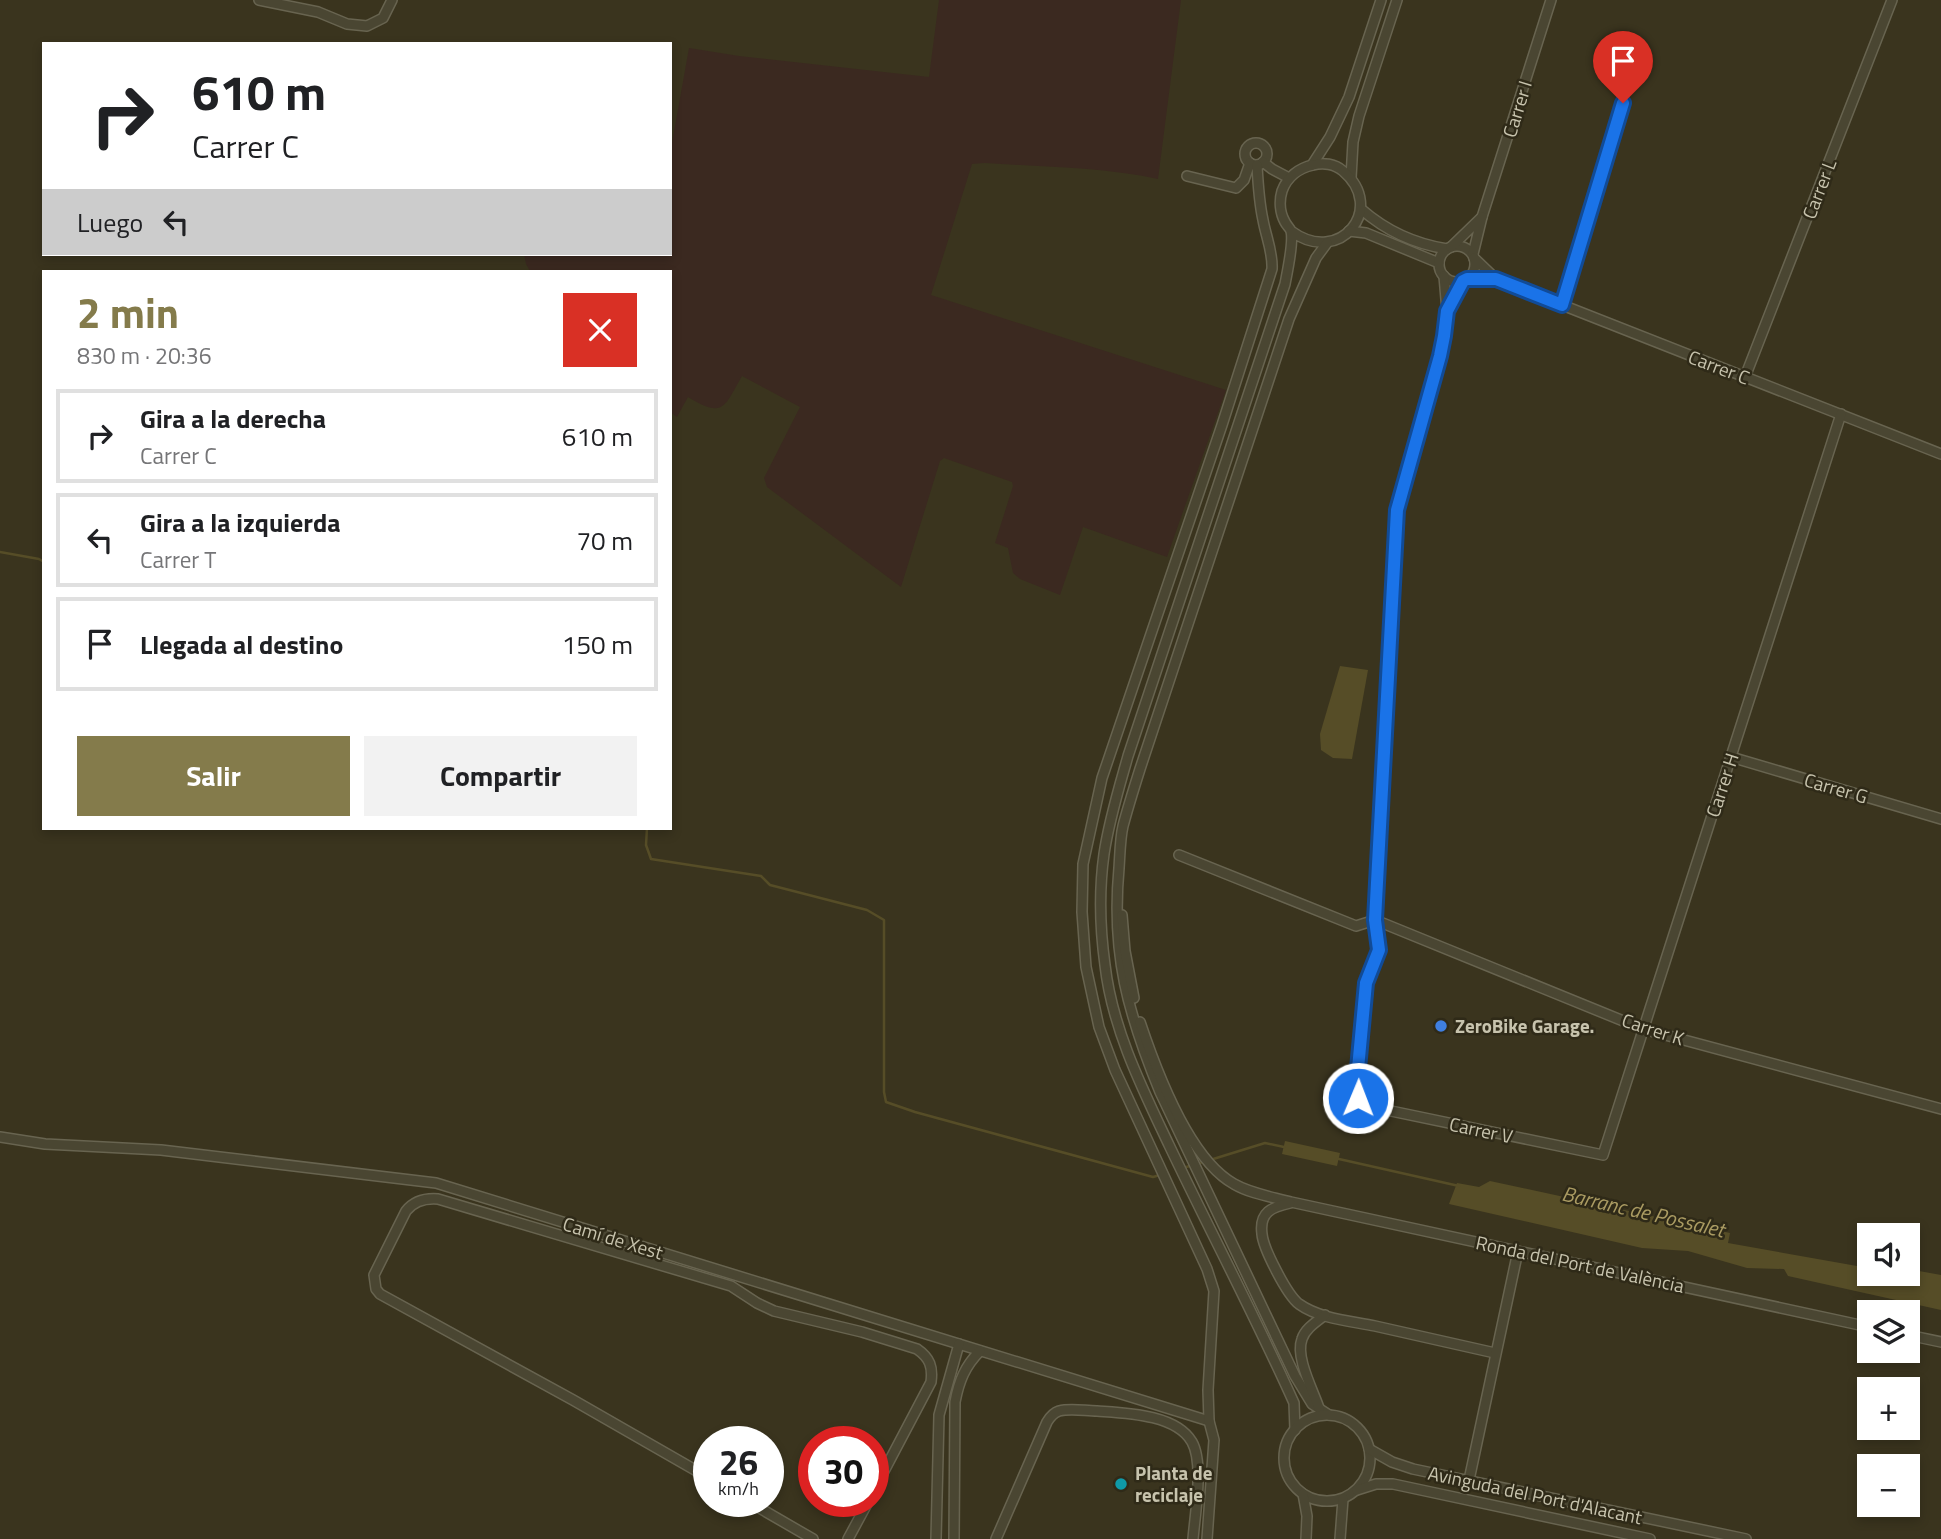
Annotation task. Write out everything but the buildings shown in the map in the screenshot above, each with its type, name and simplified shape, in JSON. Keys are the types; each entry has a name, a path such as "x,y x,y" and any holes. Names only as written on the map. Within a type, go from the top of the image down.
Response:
{"street":[{"path":"259,0 318,12 347,24 367,26 383,18 393,0"},
{"path":"1312,165 1331,137 1349,97 1381,0"},
{"path":"1351,178 1353,142 1359,116 1397,0"},
{"name":"Carrer I","path":"1473,256 1482,217 1551,0"},
{"name":"Carrer L","path":"1745,377 1892,0"},
{"path":"1562,305 1623,103"},
{"path":"1257,163 1289,178"},
{"path":"1187,176 1236,188 1257,163"},
{"path":"1207,1539 1214,1440 1209,1421 1208,1390 1214,1291 1207,1269 1115,1070 1099,1027 1086,967 1082,912 1083,864 1101,778 1218,438 1272,269 1273,256 1259,201 1257,163"},
{"path":"1326,164 1339,168 1351,178 1360,194 1361,209 1355,225 1349,231 1341,238 1319,244 1303,240 1291,231 1284,220 1280,205 1282,191 1289,178 1298,170 1326,164"},
{"path":"1361,209 1390,230 1421,243 1449,248 1461,246 1473,256 1475,268 1447,311"},
{"name":"Carrer I","path":"1449,248 1482,217"},
{"path":"1291,231 1290,260 1285,284 1125,767 1104,855 1101,900 1105,968 1114,1011 1132,1063 1201,1214 1294,1403 1295,1430"},
{"path":"1349,231 1366,233 1439,263"},
{"path":"1327,243 1316,258 1289,319 1144,756 1123,828 1118,875 1117,933 1123,982 1141,1045 1160,1092 1295,1376 1312,1404 1329,1415"},
{"path":"1179,855 1356,926 1375,920 1397,510 1444,336 1447,311 1444,276 1439,263 1449,248"},
{"name":"Carrer C","path":"1473,256 1496,279"},
{"path":"1444,276 1457,282 1465,280"},
{"name":"Carrer C","path":"1465,280 1496,279 1941,454"},
{"name":"Carrer H","path":"1603,1155 1841,414"},
{"name":"Carrer G","path":"1731,757 1941,819"},
{"name":"Ronda del Port de València","path":"1118,875 1125,951 1141,1025 1170,1098 1197,1149 1233,1184 1291,1202 1857,1323"},
{"name":"Carrer K","path":"1375,920 1643,1029 1941,1110"},
{"name":"Carrer V","path":"1375,920 1379,950 1366,983 1356,1090 1361,1102 1367,1107 1603,1155"},
{"name":"Camí de Xest","path":"0,1137 45,1144 161,1150 436,1183 1209,1421"},
{"path":"693,1469 380,1294 374,1282 377,1268 411,1205 428,1198 438,1199 732,1286 774,1311 862,1332 916,1349 930,1362 931,1382 889,1462"},
{"path":"1291,1202 1273,1207 1267,1212 1261,1232 1287,1291 1297,1302 1325,1315 1495,1353"},
{"path":"1469,1480 1518,1251"},
{"path":"1319,1408 1303,1364 1300,1347 1308,1329 1325,1315"},
{"path":"1920,1338 1941,1342"},
{"path":"936,1539 939,1415 959,1344"},
{"path":"954,1539 955,1402 964,1369 980,1351"},
{"path":"996,1539 1046,1422 1060,1411 1071,1410 1134,1414 1157,1419 1179,1428 1191,1439 1197,1454 1198,1471 1193,1539"},
{"path":"1329,1415 1341,1417 1358,1428 1369,1449 1370,1467 1363,1484 1357,1490 1343,1499 1325,1502 1308,1498 1294,1486 1286,1473 1284,1449 1289,1437 1307,1420 1329,1415"},
{"name":"Avinguda del Port d'Alacant","path":"1369,1449 1392,1462 1413,1469 1746,1539"},
{"name":"Avinguda del Port d'Alacant","path":"1357,1490 1376,1483 1393,1484 1627,1537 1650,1539"},
{"path":"1303,1494 1307,1516 1306,1539"},
{"path":"1340,1539 1343,1499"},
{"path":"775,1517 813,1539"},
{"path":"848,1539 860,1517"}],"shaded area":[{"path":"939,0 1181,0 1158,179 1094,170 972,164 931,295 1226,390 1167,557 1083,527 1060,595 1020,579 1013,573 1008,548 995,543 1012,482 944,458 940,461 901,587 767,487 764,478 800,407 742,376 722,406 709,407 688,397 677,417 672,413 672,270 529,270 526,264 524,256 672,256 672,143 689,48 929,77"},
{"path":"1340,666 1368,670 1352,759 1333,758 1321,750 1320,734"},
{"path":"1285,1141 1340,1153 1337,1166 1282,1154"},
{"path":"1490,1181 1730,1233 1728,1243 1857,1266 1857,1286 1920,1286 1920,1271 1941,1275 1941,1310 1920,1305 1920,1300 1896,1300 1788,1276 1784,1269 1747,1268 1688,1251 1642,1248 1449,1204 1457,1183 1479,1187"}],"waterway":[{"path":"0,552 42,561"},
{"path":"647,830 646,845 651,859 761,876 770,885 867,910 884,920 886,1102 1153,1177 1160,1175"},
{"path":"1210,1160 1265,1143 1284,1147"},
{"name":"Barranc de Possalet","path":"1339,1159 1459,1186"},
{"path":"1183,1168 1203,1162"}],"place":[{"name":"ZeroBike Garage.","path":"1441,1026"},
{"name":"Planta de reciclaje","path":"1121,1484"}],"route":[{"path":"1358,1098 1356,1090 1366,983 1379,950 1375,920 1397,510 1440,356 1447,311 1463,281 1467,279 1496,279 1562,305 1623,103"}]}
